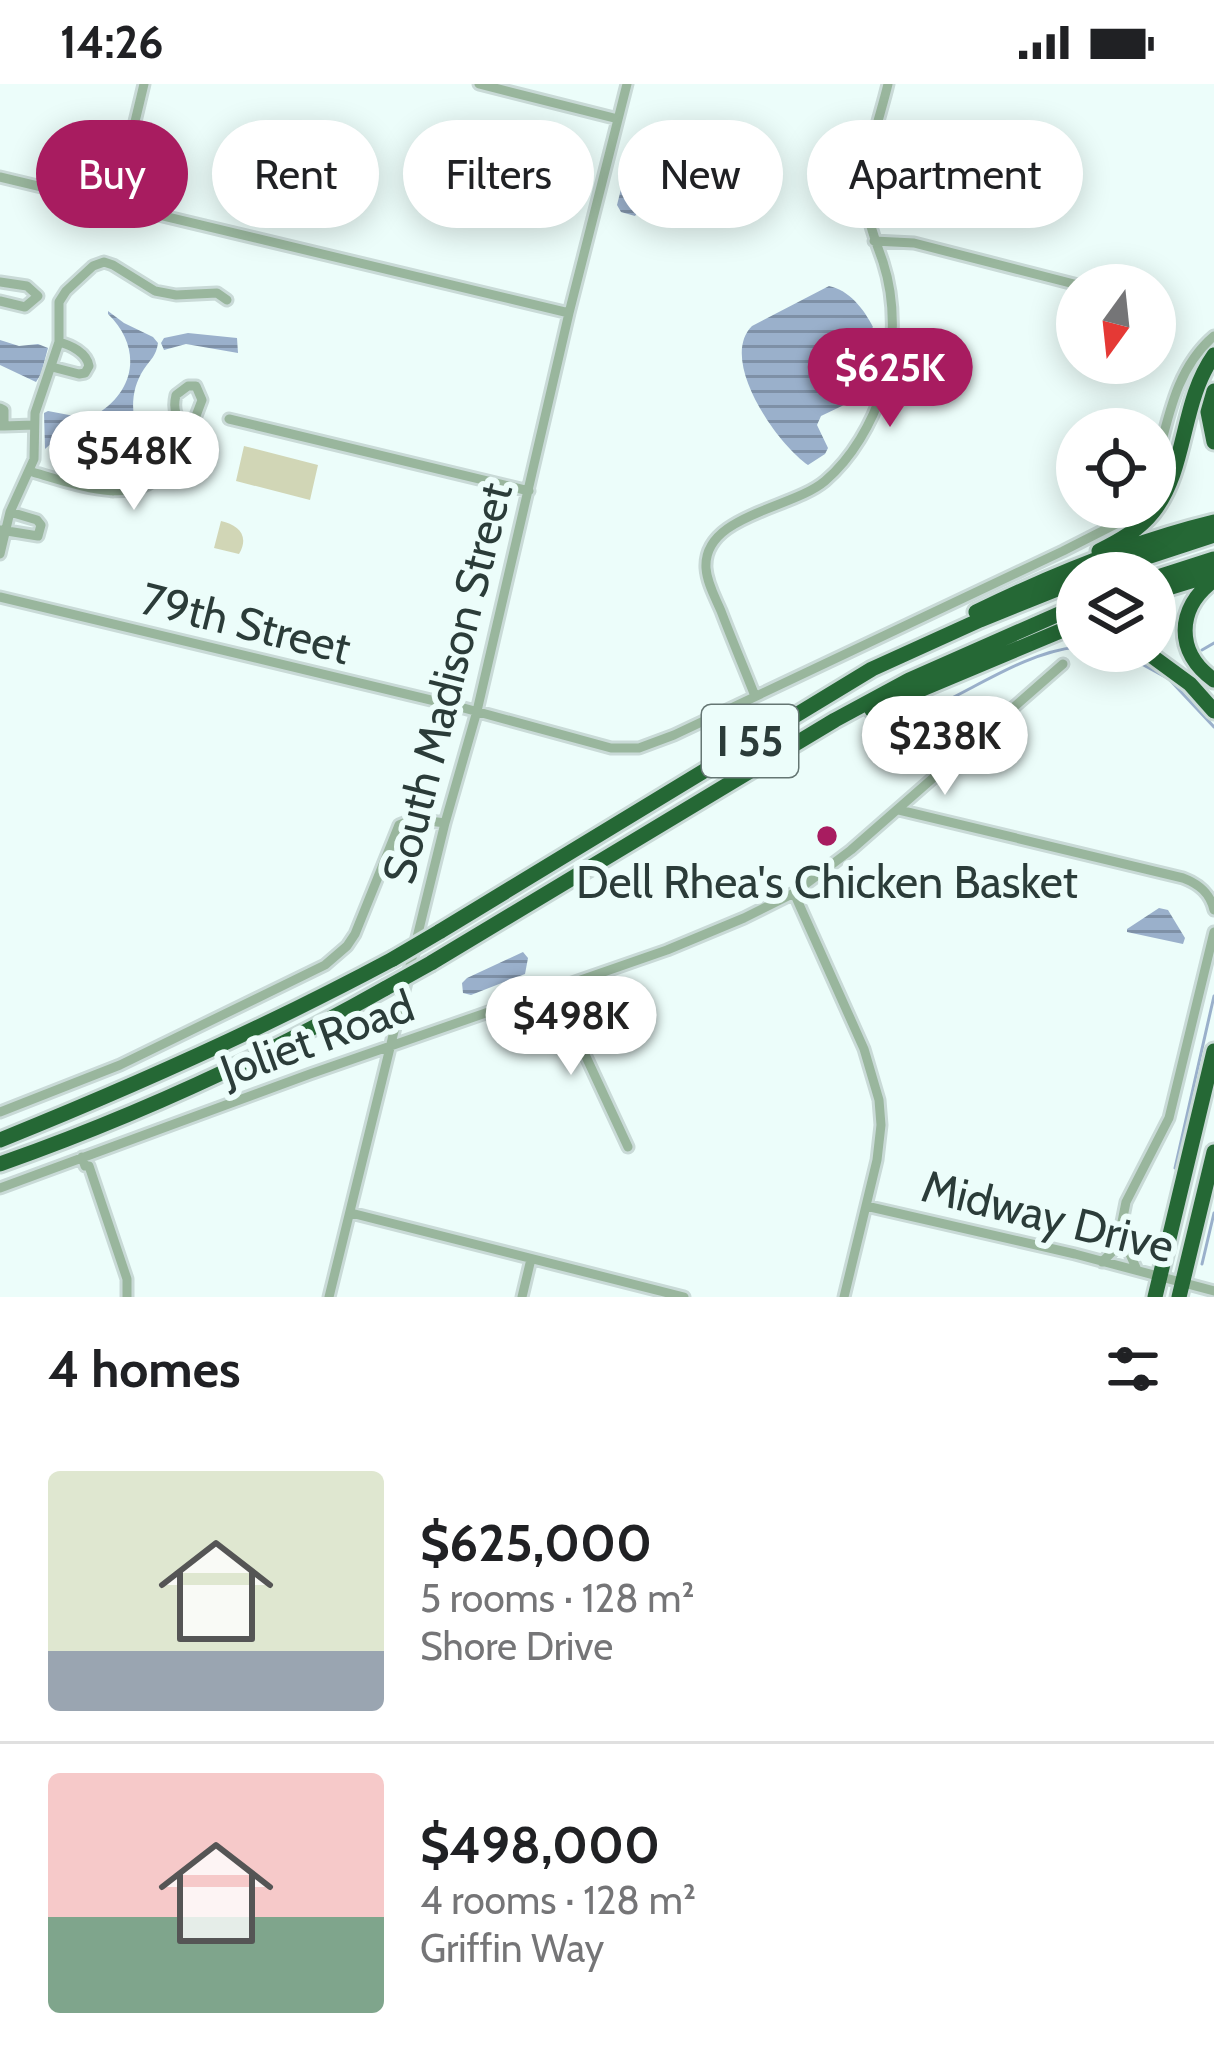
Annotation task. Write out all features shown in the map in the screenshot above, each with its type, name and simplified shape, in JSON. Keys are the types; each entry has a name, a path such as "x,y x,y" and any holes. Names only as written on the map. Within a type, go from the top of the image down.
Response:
{"highway":[{"path":"872,669 917,640 1123,538 1152,513 1174,469 1196,386 1214,355"},
{"path":"1214,391 1208,412 1214,442"},
{"path":"1044,579 1214,522"},
{"path":"1164,552 1214,536"},
{"path":"1176,572 1214,560"},
{"path":"1176,587 1214,577"},
{"path":"1214,577 1191,604 1185,631 1198,668 1214,680"},
{"name":"I 55","path":"0,1140 248,1032 393,959 872,669 1056,589"},
{"name":"I 55","path":"0,1164 194,1085 298,1035 430,963 814,732 909,680 1056,615"},
{"path":"814,732 838,727 1056,634"},
{"path":"1172,672 1214,711"},
{"path":"1155,1297 1214,1051"},
{"path":"1181,1290 1214,1152"}],"street":[{"path":"135,120 144,84"},
{"path":"479,84 618,119"},
{"name":"South Madison Street","path":"329,1297 445,823 477,712 627,84"},
{"path":"755,696 708,578 708,553 715,538 730,525 821,484 847,458 866,429 884,386 892,340 888,284 874,241 865,182 888,84"},
{"path":"0,177 36,186"},
{"path":"188,222 569,313"},
{"path":"874,241 914,243 1056,279"},
{"path":"0,554 3,531 36,448 34,425 59,342 58,302 66,291 104,262 155,291 217,293 227,299"},
{"path":"0,282 27,286 38,296 58,302"},
{"path":"0,301 25,307 38,296"},
{"path":"1173,408 1182,376 1198,350 1214,336"},
{"path":"52,368 79,374 86,373 88,366 83,355 59,342"},
{"path":"0,408 4,410 2,426 34,425"},
{"path":"229,419 529,490"},
{"path":"29,471 113,491 145,488 166,471 191,429"},
{"path":"79,485 89,469 104,468 112,476 113,491"},
{"path":"3,531 31,537 42,530 37,520 10,512"},
{"name":"79th Street","path":"0,597 624,750 674,735 1109,528"},
{"name":"Joliet Road","path":"0,1188 694,940 794,893 899,810 1056,670"},
{"path":"899,810 1184,878 1203,889 1214,910"},
{"path":"0,1112 120,1065 325,965 356,934 399,825 414,819 445,823"},
{"path":"794,893 877,1087 880,1138 844,1297"},
{"path":"1102,1262 1117,1247 1126,1202 1168,1118 1214,932"},
{"path":"555,990 628,1147"},
{"path":"82,1157 127,1279 127,1297"},
{"name":"Midway Drive","path":"866,1206 1160,1276 1181,1290 1214,1291"},
{"path":"350,1213 683,1297"},
{"path":"1120,1232 1137,1271"},
{"path":"522,1297 531,1258"}],"green space":[{"path":"244,446 318,465 310,500 236,481"},
{"path":"221,521 240,532 239,554 214,548"}],"water":[{"path":"829,286 855,301 873,327 840,360 840,375 850,398 821,416 817,425 828,448 808,465 781,439 756,400 742,359 743,341 752,326"},
{"path":"108,311 158,343 134,395 138,439 96,419 120,393 130,367 126,340"},
{"path":"188,333 237,338 238,353 186,344 164,350 164,338"},
{"path":"0,340 48,348 36,382 0,365"},
{"path":"44,413 91,422 63,433 45,449"},
{"path":"1159,908 1168,910 1185,938 1183,944 1127,932"},
{"path":"523,952 528,958 525,974 471,995 463,993 467,978"}],"waterway":[{"path":"1202,650 1214,643"},
{"path":"942,703 1025,661 1056,651"},
{"path":"1156,672 1169,679 1214,727"},
{"path":"1175,1168 1214,996"},
{"path":"1202,1264 1214,1213"}],"place":[{"name":"Dell Rhea's Chicken Basket","path":"827,836"}]}
